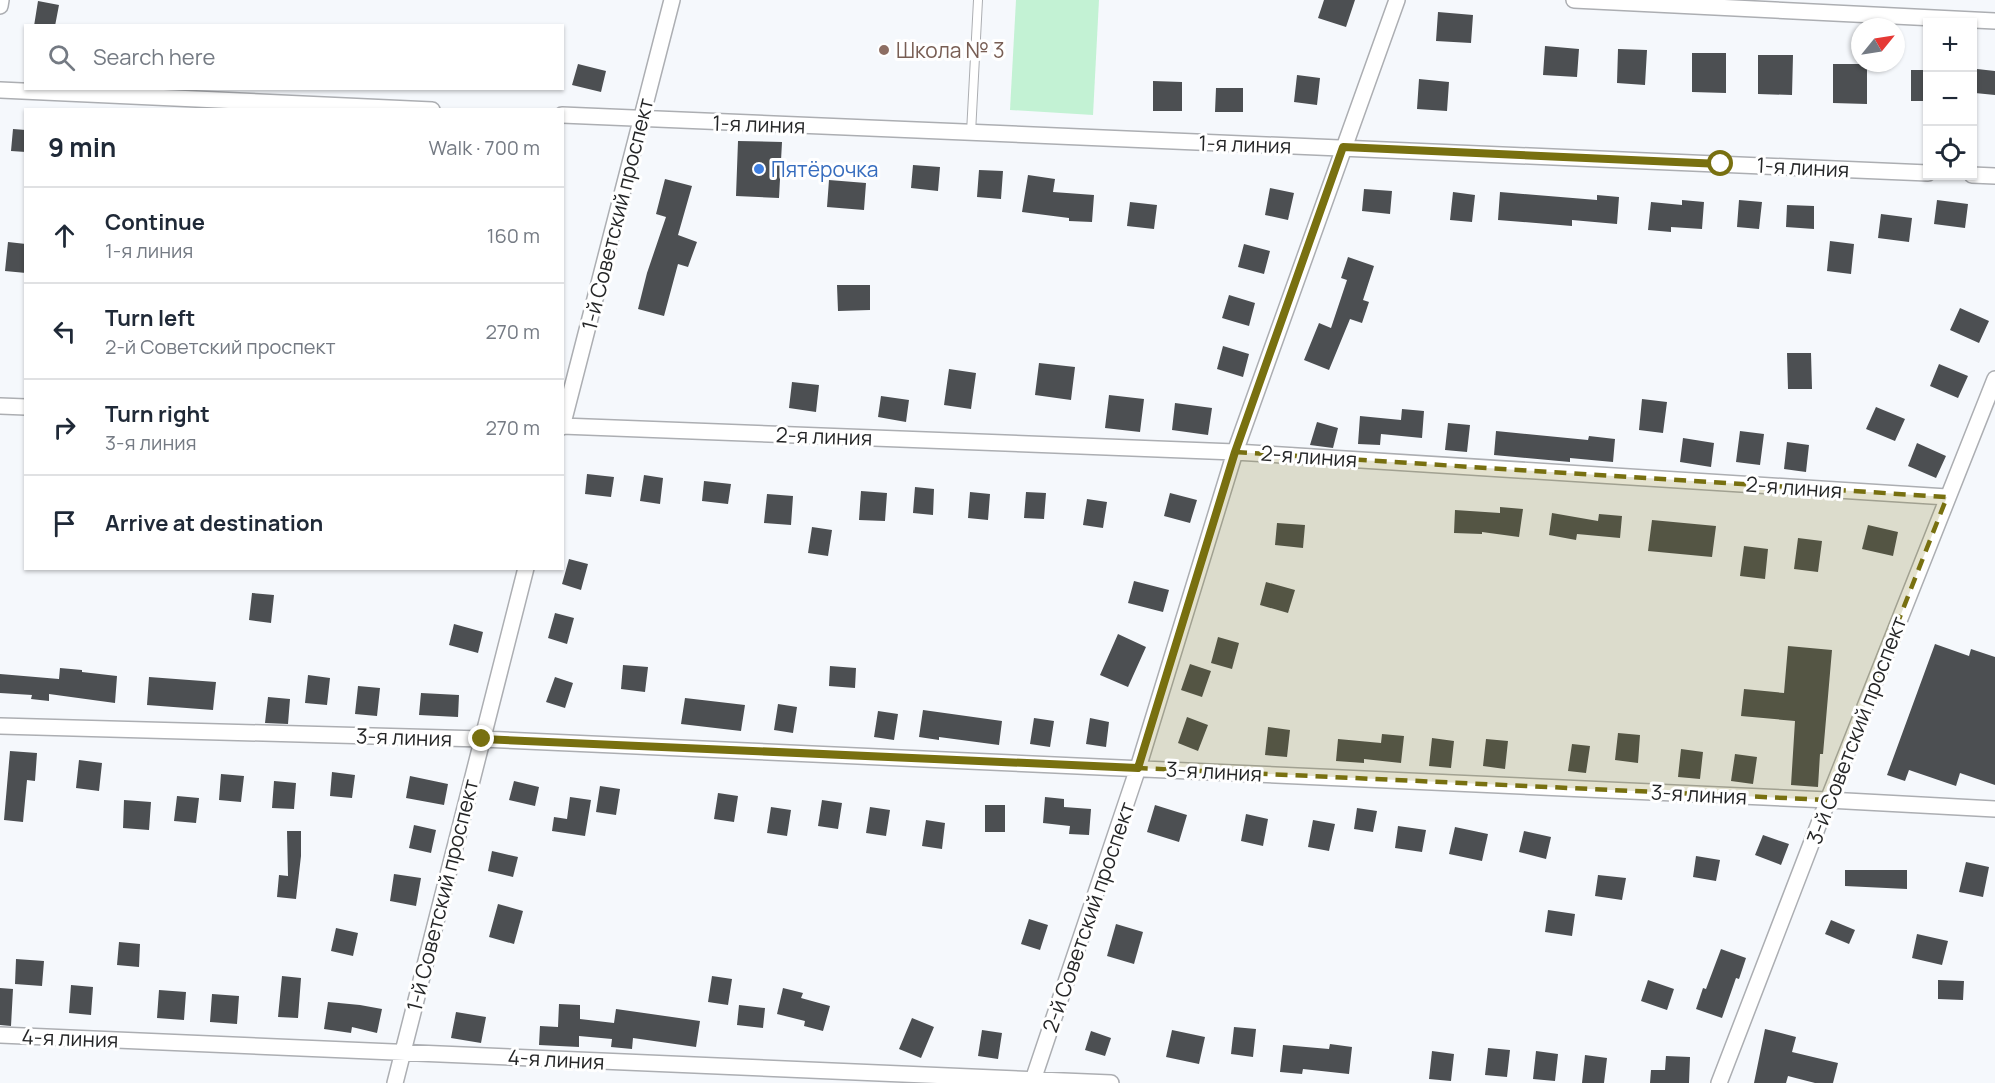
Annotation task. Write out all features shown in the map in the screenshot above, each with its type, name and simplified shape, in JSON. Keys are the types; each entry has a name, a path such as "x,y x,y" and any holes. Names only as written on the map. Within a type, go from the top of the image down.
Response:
{"street":[{"path":"0,6 1,0"},
{"name":"1-й Советский проспект","path":"564,422 672,0"},
{"name":"2-й Советский проспект","path":"1032,1082 1138,768 1235,452 1397,0"},
{"path":"1574,0 1995,21"},
{"path":"0,90 389,108"},
{"name":"1-я линия","path":"564,116 1923,173"},
{"path":"1977,176 1995,177"},
{"name":"3-й Советский проспект","path":"1719,1083 1947,496 1995,379"},
{"path":"0,406 24,407"},
{"name":"2-я линия","path":"564,426 1235,452 1947,496"},
{"name":"1-й Советский проспект","path":"395,1083 525,570"},
{"name":"3-я линия","path":"0,726 482,739 1995,809"},
{"name":"4-я линия","path":"0,1035 403,1051 1032,1082 1112,1083"}],"lane":[{"path":"971,133 978,0"}],"highlighted area":[{"path":"1235,452 1947,497 1828,800 1138,768"}],"green space":[{"path":"1016,0 1099,0 1093,115 1010,110"}],"building":[{"path":"1324,0 1355,0 1346,27 1318,18"},
{"path":"38,1 59,5 55,24 34,24"},
{"path":"1438,12 1473,15 1471,43 1436,41"},
{"path":"1545,46 1579,49 1577,77 1543,75"},
{"path":"1618,49 1647,50 1645,85 1617,83"},
{"path":"1692,53 1726,53 1726,93 1692,92"},
{"path":"1758,55 1793,55 1792,95 1758,94"},
{"path":"578,64 606,71 601,92 572,85"},
{"path":"1833,64 1851,64 1851,72 1867,72 1867,104 1833,103"},
{"path":"1977,69 1995,71 1995,95 1977,93"},
{"path":"1911,70 1923,70 1923,101 1911,101"},
{"path":"1297,75 1320,78 1317,105 1294,102"},
{"path":"1419,79 1449,82 1447,111 1417,109"},
{"path":"1153,81 1182,82 1182,111 1153,111"},
{"path":"1216,88 1243,88 1243,112 1215,112"},
{"path":"13,129 24,130 24,152 11,151"},
{"name":"Пятёрочка","path":"738,141 782,142 779,198 736,196"},
{"path":"913,165 940,167 938,191 911,188"},
{"path":"979,170 1003,171 1001,199 977,197"},
{"path":"1028,175 1055,179 1053,192 1094,195 1092,222 1069,221 1069,218 1022,212"},
{"path":"665,179 692,186 678,235 697,242 688,267 678,264 664,316 638,309 647,273 666,217 656,214"},
{"path":"829,180 866,183 864,210 827,207"},
{"path":"1270,188 1294,193 1288,220 1265,215"},
{"path":"1364,189 1392,191 1390,214 1362,211"},
{"path":"1453,192 1475,195 1472,222 1450,220"},
{"path":"1500,192 1597,200 1597,195 1619,197 1617,224 1572,220 1572,226 1498,220"},
{"path":"1682,200 1704,202 1702,229 1671,227 1671,232 1648,230 1651,202 1682,205"},
{"path":"1739,200 1762,202 1759,229 1737,227"},
{"path":"1937,200 1968,204 1965,228 1934,224"},
{"path":"1130,202 1157,205 1154,229 1127,226"},
{"path":"1787,205 1814,206 1814,229 1786,227"},
{"path":"1881,214 1912,218 1909,242 1878,238"},
{"path":"1830,241 1854,244 1851,274 1827,271"},
{"path":"8,242 24,244 24,273 5,271"},
{"path":"1244,244 1270,251 1264,274 1238,267"},
{"path":"1348,257 1374,266 1363,300 1369,302 1362,323 1350,319 1329,370 1304,360 1319,323 1331,328 1347,280 1341,278"},
{"path":"837,285 870,285 870,310 838,311"},
{"path":"1229,295 1255,303 1249,326 1222,318"},
{"path":"1960,308 1989,321 1979,343 1950,330"},
{"path":"1223,346 1249,354 1243,377 1217,369"},
{"path":"1787,353 1811,353 1812,389 1788,389"},
{"path":"1039,363 1075,367 1071,400 1035,395"},
{"path":"1939,364 1968,376 1958,398 1930,386"},
{"path":"949,369 976,373 971,409 944,405"},
{"path":"792,382 819,385 816,412 789,408"},
{"path":"1109,395 1144,399 1140,432 1105,428"},
{"path":"881,396 909,400 906,422 878,417"},
{"path":"1642,399 1667,402 1663,433 1639,430"},
{"path":"1175,403 1212,408 1208,435 1172,430"},
{"path":"1876,407 1905,419 1895,441 1866,429"},
{"path":"1402,409 1424,411 1422,438 1381,434 1380,445 1358,444 1360,416 1401,420"},
{"path":"1317,422 1338,428 1333,448 1310,445"},
{"path":"1448,423 1470,425 1467,452 1445,450"},
{"path":"1496,431 1588,440 1589,436 1615,439 1613,462 1570,458 1570,462 1494,455"},
{"path":"1740,431 1764,434 1760,465 1736,462"},
{"path":"1683,438 1714,443 1711,467 1680,462"},
{"path":"1787,442 1809,445 1806,472 1784,469"},
{"path":"1917,443 1946,456 1936,478 1908,466"},
{"path":"587,474 614,477 611,497 585,494"},
{"path":"644,475 663,478 660,504 640,501"},
{"path":"704,481 731,484 728,504 702,501"},
{"path":"915,487 934,489 933,515 913,513"},
{"path":"861,491 887,493 885,521 859,520"},
{"path":"970,492 990,494 988,520 968,518"},
{"path":"1026,492 1046,493 1044,519 1024,518"},
{"path":"1170,493 1197,500 1190,523 1164,516"},
{"path":"767,494 793,496 791,525 764,523"},
{"path":"1087,499 1107,502 1103,528 1083,525"},
{"path":"1500,507 1523,509 1519,537 1482,532 1482,534 1454,533 1455,510 1500,513"},
{"path":"1552,513 1598,521 1599,514 1622,516 1620,538 1577,534 1576,540 1549,535"},
{"path":"1652,520 1716,526 1712,557 1648,551"},
{"path":"1277,523 1305,525 1303,548 1275,545"},
{"path":"1868,525 1898,532 1893,556 1862,549"},
{"path":"812,527 832,530 828,556 808,553"},
{"path":"1798,538 1822,541 1818,572 1794,569"},
{"path":"1744,546 1768,549 1765,579 1740,576"},
{"path":"569,559 588,564 581,590 562,584"},
{"path":"1134,581 1169,590 1163,612 1128,603"},
{"path":"1266,582 1295,590 1288,613 1260,605"},
{"path":"252,593 274,595 271,623 249,620"},
{"path":"555,613 574,618 567,644 548,638"},
{"path":"454,624 483,632 478,653 449,645"},
{"path":"1118,634 1146,647 1128,687 1100,675"},
{"path":"1218,637 1239,643 1232,669 1211,663"},
{"path":"1935,644 1969,656 1971,649 1995,657 1995,785 1960,773 1956,786 1909,770 1905,781 1887,775"},
{"path":"1788,646 1832,650 1818,787 1791,785 1795,721 1741,716 1744,689 1784,693"},
{"path":"1190,664 1211,671 1202,697 1181,690"},
{"path":"623,665 648,667 645,692 621,689"},
{"path":"830,666 856,668 855,688 829,686"},
{"path":"60,668 117,676 115,703 49,694 49,701 31,699 32,695 0,693 0,674 59,679"},
{"path":"308,675 330,678 327,705 305,703"},
{"path":"149,677 216,682 213,710 147,705"},
{"path":"555,677 573,683 565,708 546,702"},
{"path":"358,686 380,688 377,716 355,714"},
{"path":"421,693 459,695 458,717 419,715"},
{"path":"268,697 290,699 288,724 265,723"},
{"path":"685,698 745,705 741,731 681,724"},
{"path":"778,704 797,707 793,733 774,730"},
{"path":"923,710 1002,721 999,745 939,737 939,740 919,737"},
{"path":"878,711 898,714 894,740 874,737"},
{"path":"1187,717 1208,725 1198,751 1178,743"},
{"path":"1034,718 1054,721 1050,747 1030,744"},
{"path":"1090,718 1109,722 1106,747 1086,744"},
{"path":"1268,727 1290,730 1287,757 1265,755"},
{"path":"1618,733 1640,735 1638,763 1615,760"},
{"path":"1382,734 1404,736 1401,763 1364,759 1364,763 1336,761 1338,739 1381,743"},
{"path":"1432,738 1454,741 1451,768 1429,766"},
{"path":"1486,739 1508,741 1505,769 1483,766"},
{"path":"1572,744 1590,746 1586,773 1568,771"},
{"path":"1681,749 1703,752 1700,779 1678,777"},
{"path":"10,751 37,753 35,781 27,780 23,822 4,820"},
{"path":"1735,754 1757,757 1753,784 1731,781"},
{"path":"79,760 102,763 99,791 76,788"},
{"path":"332,772 355,775 352,798 330,796"},
{"path":"221,774 244,776 241,802 219,800"},
{"path":"410,776 448,784 444,805 406,798"},
{"path":"274,781 296,783 294,809 272,808"},
{"path":"514,781 539,787 535,806 509,800"},
{"path":"600,786 620,789 616,815 596,812"},
{"path":"718,793 738,796 734,822 714,819"},
{"path":"177,796 199,798 196,823 174,821"},
{"path":"570,797 591,800 585,836 552,831 554,817 567,819"},
{"path":"1045,797 1064,799 1064,807 1091,809 1089,835 1069,834 1070,826 1043,823"},
{"path":"124,800 151,802 149,830 123,828"},
{"path":"822,800 842,803 838,829 818,826"},
{"path":"985,805 1005,805 1005,832 985,832"},
{"path":"1155,805 1187,815 1179,842 1147,832"},
{"path":"771,807 791,810 787,836 767,833"},
{"path":"870,807 890,810 886,836 866,833"},
{"path":"1357,808 1377,811 1373,832 1354,829"},
{"path":"1246,814 1268,819 1263,846 1241,841"},
{"path":"926,820 945,823 942,849 922,846"},
{"path":"1313,820 1335,824 1329,851 1308,847"},
{"path":"414,825 436,830 431,853 409,848"},
{"path":"1398,826 1426,830 1422,852 1395,848"},
{"path":"1455,827 1488,834 1482,861 1449,854"},
{"path":"287,831 301,831 301,856 296,899 277,897 279,875 288,876"},
{"path":"1524,831 1551,837 1546,859 1519,852"},
{"path":"1763,835 1789,844 1781,865 1755,855"},
{"path":"492,851 518,857 513,877 488,871"},
{"path":"1696,856 1720,860 1716,881 1693,877"},
{"path":"1966,862 1989,867 1983,897 1959,892"},
{"path":"1845,870 1907,870 1907,889 1845,886"},
{"path":"394,874 421,878 416,906 390,901"},
{"path":"1598,875 1626,878 1622,900 1595,896"},
{"path":"498,904 523,911 514,944 489,937"},
{"path":"1548,910 1575,914 1572,936 1545,932"},
{"path":"1029,919 1048,925 1040,950 1021,944"},
{"path":"1831,920 1855,930 1849,944 1825,934"},
{"path":"1116,924 1143,932 1134,964 1107,956"},
{"path":"336,928 358,933 353,956 331,951"},
{"path":"1917,934 1948,941 1942,965 1912,958"},
{"path":"119,942 140,944 139,967 117,965"},
{"path":"1721,949 1746,958 1739,979 1736,978 1722,1018 1696,1009"},
{"path":"16,959 44,961 42,986 15,984"},
{"path":"282,976 301,978 298,1018 278,1017"},
{"path":"712,976 732,979 728,1005 708,1002"},
{"path":"1648,980 1674,989 1667,1010 1641,1001"},
{"path":"1938,980 1964,981 1963,1000 1938,999"},
{"path":"71,985 93,987 91,1015 69,1013"},
{"path":"0,988 13,989 11,1026 0,1025"},
{"path":"783,988 803,993 801,998 830,1006 823,1031 804,1026 805,1021 777,1014"},
{"path":"159,990 186,992 184,1020 157,1018"},
{"path":"212,994 239,996 237,1024 210,1022"},
{"path":"328,1002 382,1009 377,1033 352,1027 351,1033 324,1029"},
{"path":"559,1004 580,1005 580,1019 614,1023 616,1009 700,1021 696,1047 633,1038 632,1049 611,1047 612,1039 579,1036 579,1047 539,1045 540,1026 558,1027"},
{"path":"739,1005 765,1008 763,1028 737,1025"},
{"path":"456,1012 486,1017 481,1043 451,1038"},
{"path":"912,1018 934,1027 921,1058 899,1049"},
{"path":"1234,1027 1256,1029 1253,1057 1231,1054"},
{"path":"1765,1029 1796,1037 1792,1052 1838,1063 1833,1083 1815,1083 1788,1076 1786,1083 1754,1083"},
{"path":"982,1030 1002,1033 998,1059 978,1056"},
{"path":"1172,1030 1205,1037 1199,1064 1166,1057"},
{"path":"1091,1031 1111,1038 1105,1056 1085,1050"},
{"path":"1330,1044 1352,1047 1349,1074 1303,1069 1302,1074 1280,1072 1283,1045 1329,1049"},
{"path":"1488,1048 1510,1050 1507,1077 1485,1075"},
{"path":"1432,1051 1454,1054 1451,1081 1429,1079"},
{"path":"1536,1051 1558,1054 1555,1081 1533,1079"},
{"path":"1585,1055 1607,1058 1604,1083 1582,1083"},
{"path":"1666,1056 1690,1057 1689,1083 1650,1083 1651,1070 1665,1070"}],"place":[{"name":"Школа № 3","path":"884,50"},
{"name":"Пятёрочка","path":"759,169"}],"route":[{"path":"482,739 1138,768 1235,452 1343,147 1721,164"}]}
